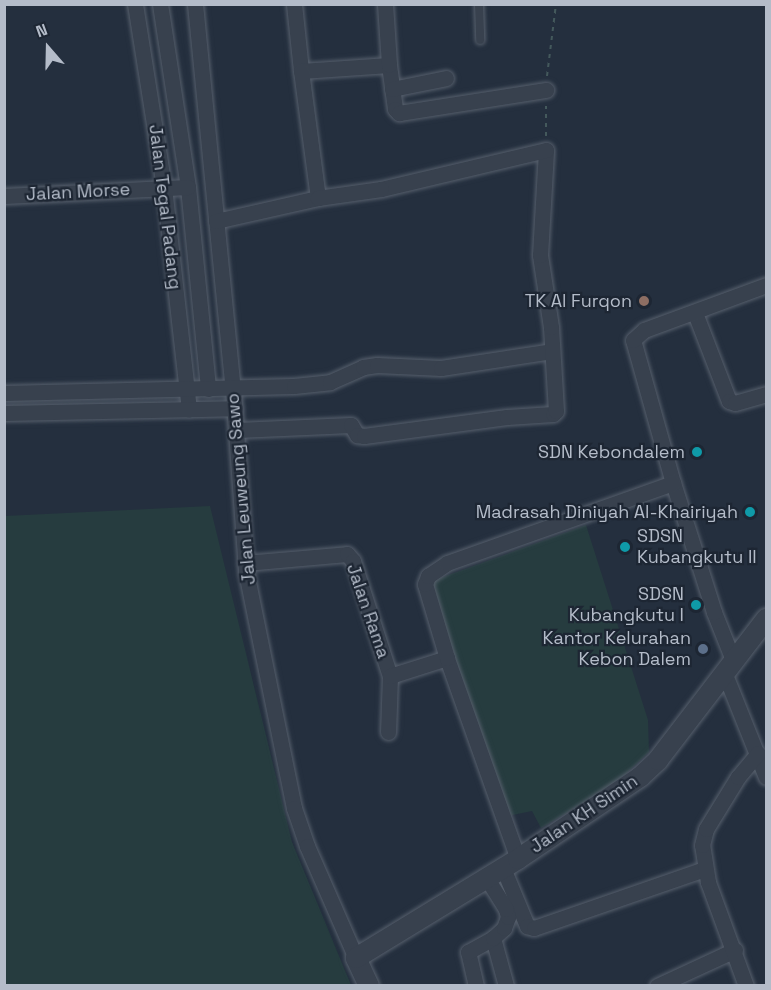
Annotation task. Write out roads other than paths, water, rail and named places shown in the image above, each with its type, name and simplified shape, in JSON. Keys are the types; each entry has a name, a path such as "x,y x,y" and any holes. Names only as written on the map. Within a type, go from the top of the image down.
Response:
{"street":[{"name":"Jalan Tegal Padang","path":"135,4 164,187 189,410"},
{"name":"Jalan Tegal Padang","path":"160,4 188,187 208,389"},
{"name":"Jalan Leuweung Sawo","path":"195,4 234,389 245,563 294,808 307,846 356,958"},
{"path":"294,4 318,198"},
{"path":"385,4 392,90 395,109 399,113 546,90"},
{"path":"302,71 389,64"},
{"path":"392,90 446,78"},
{"path":"216,221 318,198 381,189 546,150 540,255 552,351 556,411 553,414 507,417 364,436 357,435 351,425 237,430"},
{"name":"Jalan Morse","path":"4,196 188,187"},
{"path":"766,285 644,330 633,340 673,483 766,777"},
{"path":"695,313 729,401 735,403 766,394"},
{"path":"4,393 234,389 330,382 363,367 377,365 441,368 552,351"},
{"path":"4,413 235,408"},
{"path":"476,986 468,952 493,938 504,928 508,913 502,868 447,658 425,584 437,568 673,483"},
{"name":"Jalan Rama","path":"245,563 347,554 353,561 390,676 447,658"},
{"name":"Jalan KH Simin","path":"356,958 502,868 640,777 658,760 766,619"},
{"path":"388,732 390,676"},
{"path":"746,986 735,950 704,869 702,845 706,829 738,777 758,753"},
{"path":"502,868 527,926 534,928 704,869"},
{"path":"493,938 506,986"},
{"path":"657,986 735,950"},
{"path":"356,958 369,986"}],"lane":[{"path":"480,4 480,40"}],"place":[{"name":"TK Al Furqon","path":"644,301"},
{"name":"SDN Kebondalem","path":"697,452"},
{"name":"Madrasah Diniyah Al-Khairiyah","path":"750,512"},
{"name":"SDSN Kubangkutu II","path":"625,547"},
{"name":"SDSN Kubangkutu I","path":"696,605"},
{"name":"Kantor Kelurahan Kebon Dalem","path":"703,649"}]}
